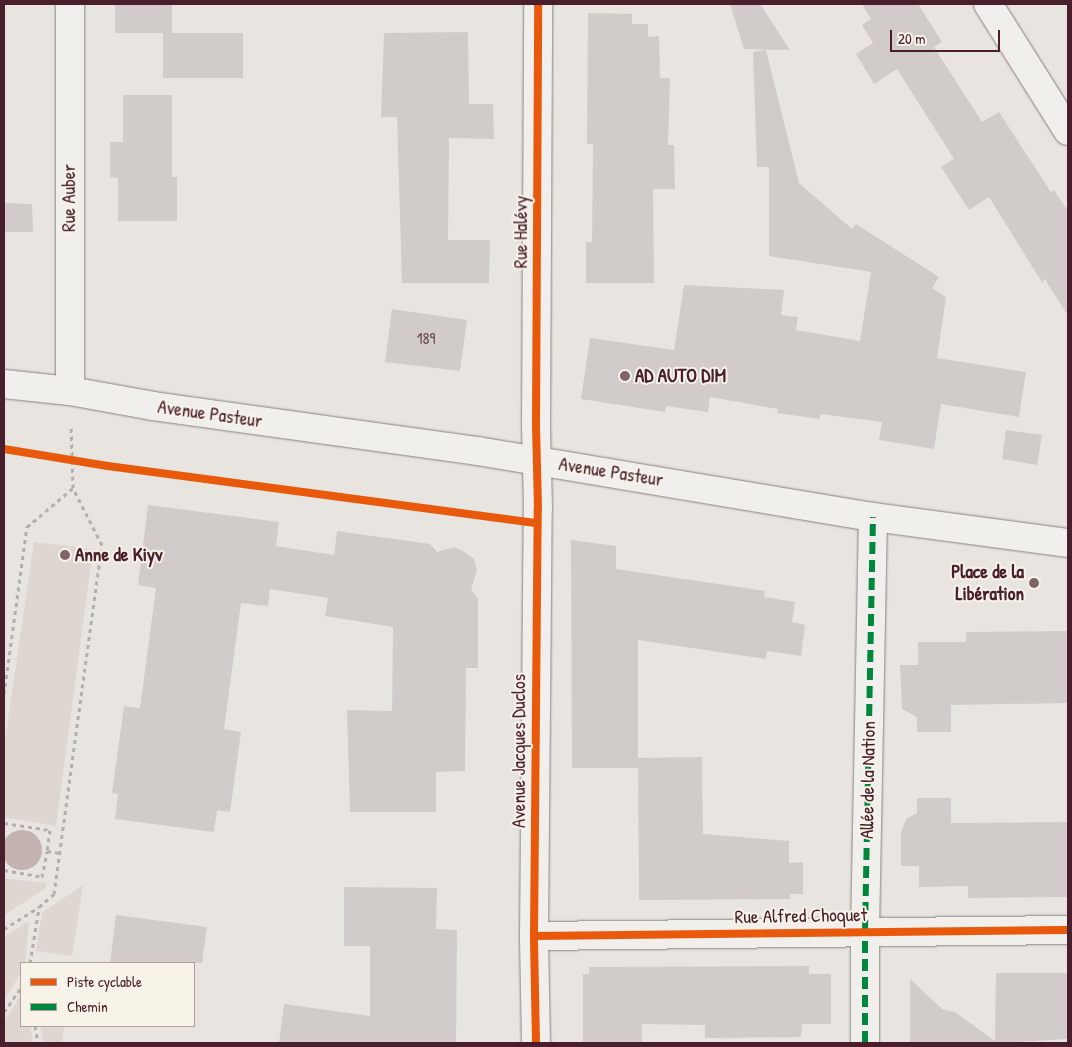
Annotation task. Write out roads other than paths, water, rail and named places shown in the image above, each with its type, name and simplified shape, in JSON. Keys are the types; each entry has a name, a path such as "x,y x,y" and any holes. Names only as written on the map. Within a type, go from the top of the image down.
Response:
{"street":[{"name":"Rue Auber","path":"70,4 70,391"},
{"name":"Rue Halévy","path":"537,460 538,4"},
{"path":"988,4 1068,131"},
{"name":"Avenue Pasteur","path":"4,384 70,391 153,406 537,460 873,517 1068,543"},
{"name":"Avenue Jacques Duclos","path":"536,1043 534,936 537,460"},
{"name":"Allée de la Nation","path":"865,1043 865,932 873,517"},
{"name":"Rue Alfred Choquet","path":"534,936 1068,930"}],"place":[{"name":"AD AUTO DIM","path":"625,376"},
{"name":"Anne de Kiyv","path":"65,555"},
{"name":"Place de la Libération","path":"1034,583"}]}
